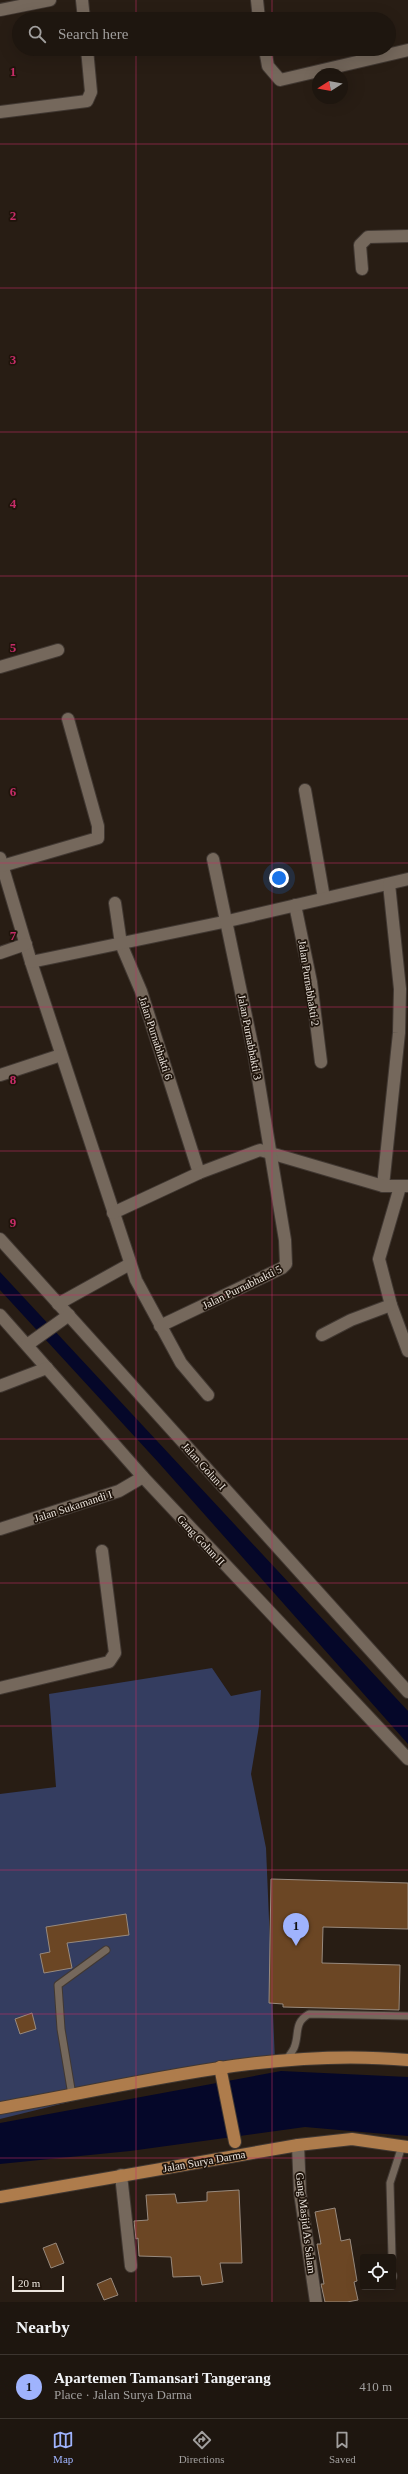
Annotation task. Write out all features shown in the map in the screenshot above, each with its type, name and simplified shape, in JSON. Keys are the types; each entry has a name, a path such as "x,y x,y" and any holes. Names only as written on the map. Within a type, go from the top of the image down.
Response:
{"main road":[{"path":"0,2108 72,2095 222,2072 286,2060 363,2056 408,2060"},
{"path":"222,2072 235,2140"},
{"name":"Jalan Surya Darma","path":"0,2197 298,2145 352,2139 405,2147"},
{"path":"235,2140 250,2147 273,2149"},
{"path":"196,2163 225,2150 235,2140"}],"street":[{"path":"0,10 50,0"},
{"path":"82,0 83,12"},
{"path":"257,0 259,12"},
{"path":"396,53 408,50"},
{"path":"0,112 88,101 91,92 88,56"},
{"path":"266,56 268,66 280,80 382,56"},
{"path":"362,269 360,245 368,237 408,236"},
{"path":"0,667 58,650"},
{"path":"68,719 98,826 98,838 1,862 4,885 26,944 61,1055 136,1280 181,1363 208,1395"},
{"path":"305,790 324,898"},
{"name":"Jalan Purnabhakti 3","path":"213,859 228,921 254,1054 270,1152"},
{"path":"31,962 228,921 408,879"},
{"path":"383,1186 398,1033 399,997 395,927 389,884"},
{"name":"Jalan Purnabhakti 6","path":"115,903 121,944 141,991 199,1173"},
{"name":"Jalan Purnabhakti 2","path":"295,905 310,982 321,1062"},
{"path":"0,953 26,944"},
{"path":"0,1075 61,1055"},
{"path":"113,1213 199,1173 260,1150 383,1186 404,1187 379,1259 391,1305 408,1351"},
{"name":"Jalan Purnabhakti 5","path":"160,1326 282,1268 286,1264 285,1240 270,1152"},
{"name":"Jalan Golun I","path":"0,1239 408,1692"},
{"path":"58,1304 130,1264"},
{"path":"322,1335 351,1320 391,1305"},
{"name":"Gang Golun II","path":"0,1316 30,1343 47,1368 143,1477 408,1759"},
{"path":"30,1343 69,1316"},
{"path":"0,1386 47,1368"},
{"name":"Jalan Sukamandi I","path":"0,1529 119,1491 143,1477"},
{"path":"0,1688 109,1662 115,1653 102,1551"},
{"name":"Gang Masjid As Salam","path":"298,2145 300,2193 316,2302"},
{"path":"120,2175 131,2266"}],"lane":[{"path":"72,2095 61,2029 58,1985 106,1950"},
{"path":"286,2060 294,2048 298,2025 302,2018 309,2014 408,2016"},
{"path":"392,2254 390,2184 405,2147"}],"shaded area":[{"path":"0,1272 408,1711 408,1744 158,1462 0,1290"},
{"path":"212,1668 231,1696 261,1690 259,1726 251,1774 266,1848 275,2061 73,2101 0,2119 0,1794 56,1787 49,1694"},
{"path":"281,2071 408,2077 408,2136 305,2127 130,2151 0,2164 0,2123"}],"building":[{"path":"271,1879 408,1883 408,1929 323,1927 322,1963 400,1965 399,2010 283,2007 283,2004 269,2003"},
{"path":"126,1914 129,1935 67,1943 72,1968 44,1973 40,1954 50,1952 46,1927"},
{"path":"32,2013 36,2029 20,2034 15,2019"},
{"path":"239,2190 242,2263 220,2263 223,2282 202,2285 200,2276 173,2277 171,2257 139,2256 138,2238 136,2239 134,2221 148,2220 146,2195 175,2194 177,2203 207,2201 207,2192"},
{"path":"335,2208 341,2241 350,2239 357,2281 354,2282 358,2300 347,2302 325,2302 321,2284 324,2284 317,2244 321,2244 315,2212"},
{"path":"56,2243 64,2263 51,2268 43,2248"},
{"path":"111,2278 118,2295 104,2300 97,2284"}],"place":[{"name":"Apartemen Tamansari Tangerang","path":"296,1946"}]}
